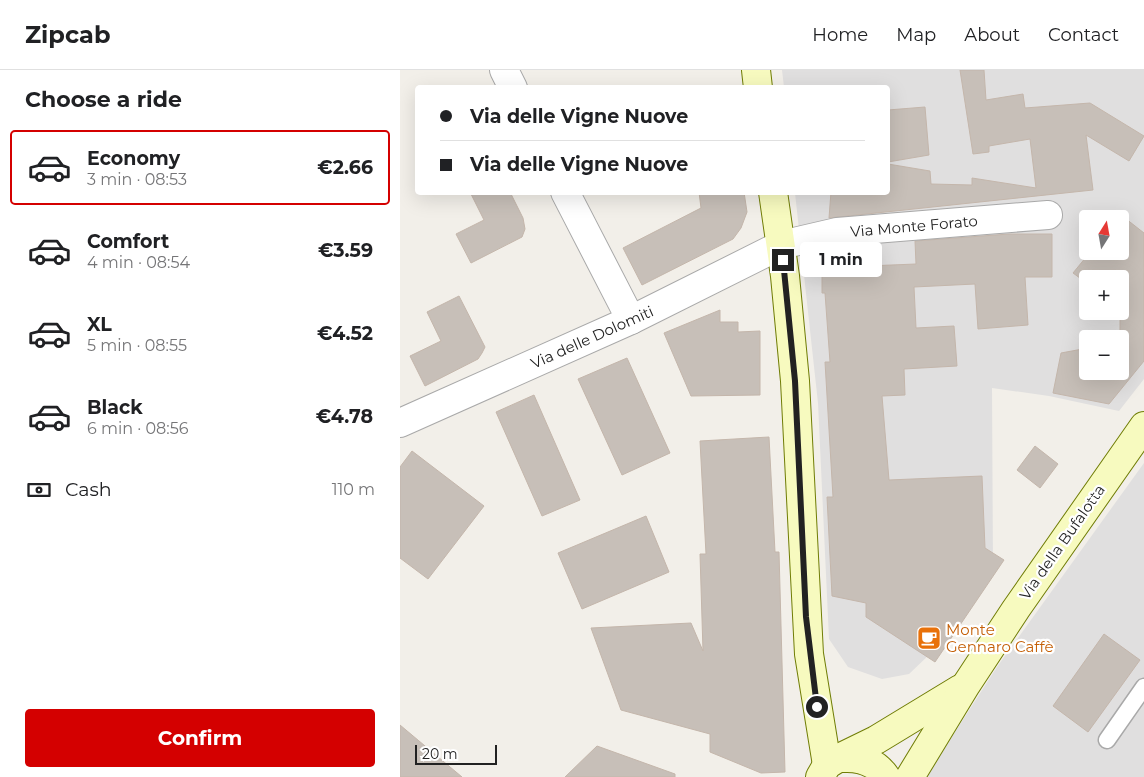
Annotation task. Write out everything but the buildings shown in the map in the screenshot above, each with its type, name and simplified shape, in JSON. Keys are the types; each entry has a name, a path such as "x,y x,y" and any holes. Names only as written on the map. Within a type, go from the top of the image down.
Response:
{"street":[{"path":"504,70 512,85"},
{"path":"756,70 758,85"},
{"path":"567,195 631,320"},
{"path":"773,195 781,245 795,381 808,654 830,767"},
{"name":"Via Monte Forato","path":"781,245 837,232 1048,215"},
{"name":"Via delle Dolomiti","path":"400,423 631,320 781,245"},
{"name":"Via della Bufalotta","path":"910,777 966,685 1144,426"},
{"path":"830,767 914,719 966,685"},
{"path":"830,767 854,757 871,762 886,777"}],"lane":[{"path":"1108,740 1144,687"}],"shaded area":[{"path":"782,70 1144,70 1144,379 1119,411 1049,396 992,388 993,570 951,634 909,674 882,679 848,667 829,639 818,403 795,195 890,195 890,85 784,85"},
{"path":"1144,463 1144,777 926,777 997,667"}],"place":[{"name":"Monte Gennaro Caffè","path":"929,638"}],"route":[{"path":"783,260 795,381 808,654 817,707"}]}
